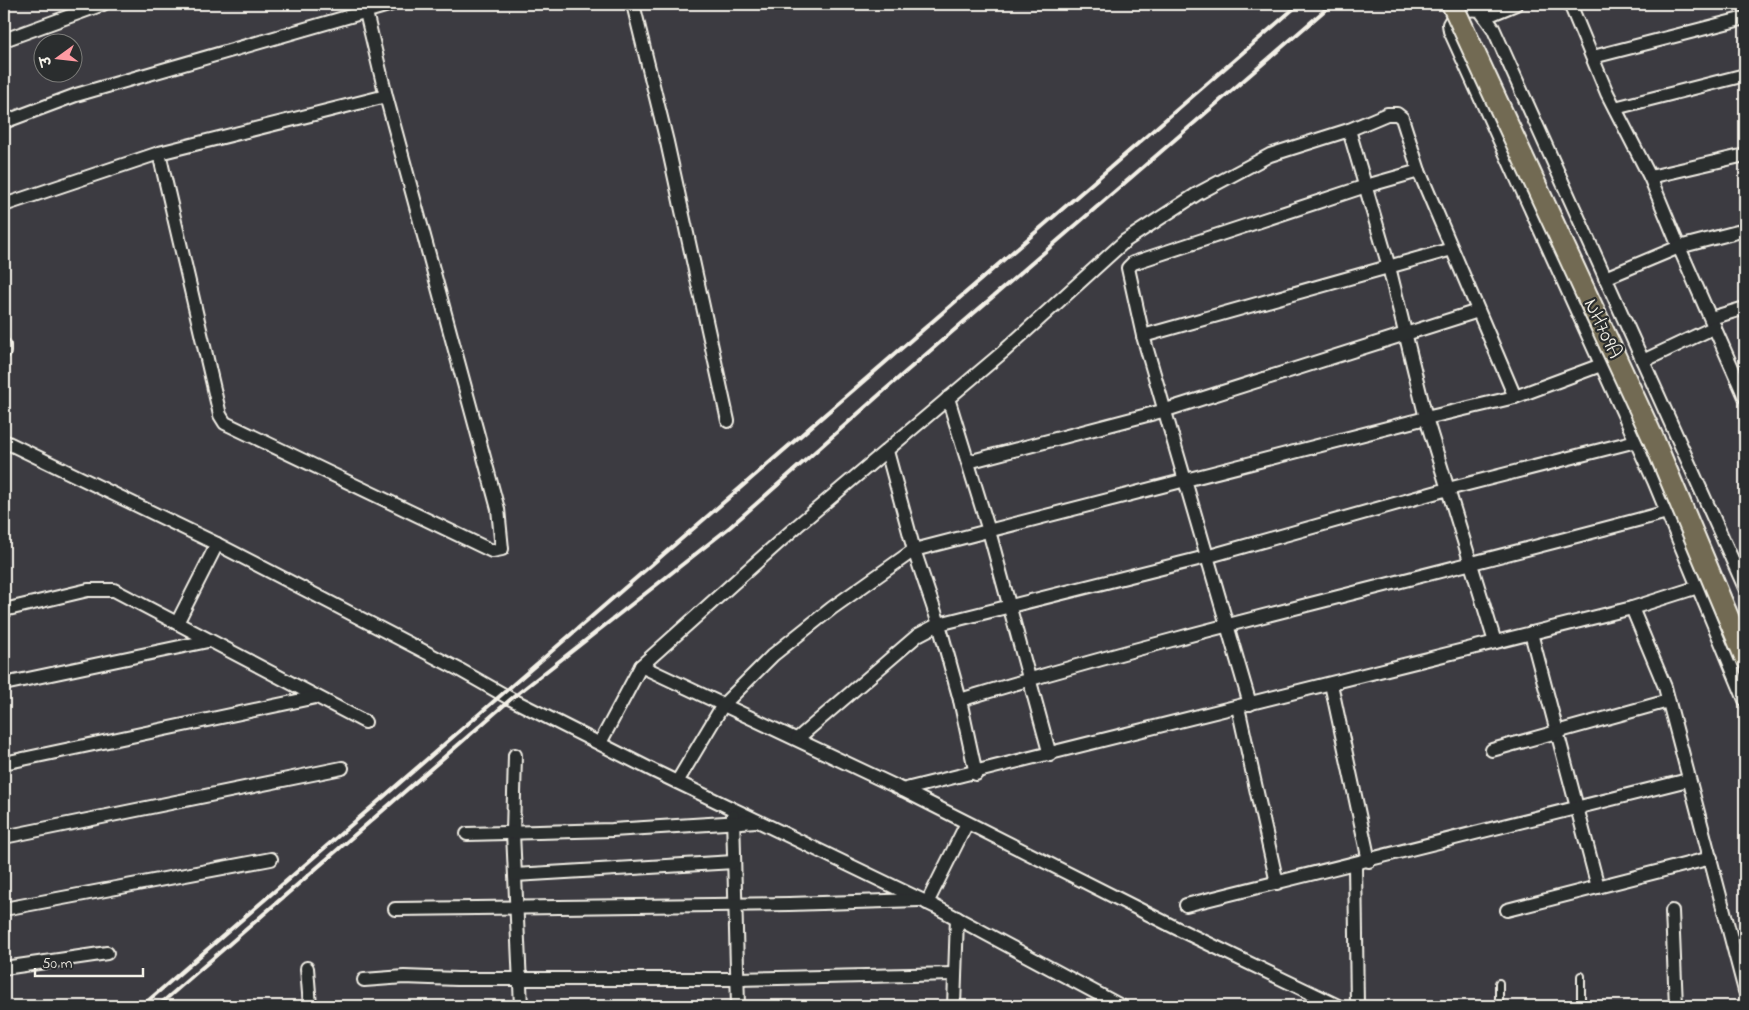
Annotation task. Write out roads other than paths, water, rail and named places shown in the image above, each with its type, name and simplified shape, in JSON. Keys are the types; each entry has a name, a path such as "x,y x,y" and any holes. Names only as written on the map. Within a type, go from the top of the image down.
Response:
{"highway":[{"name":"NH709A","path":"1452,4 1653,438 1745,657"}],"street":[{"path":"4,40 103,4"},
{"path":"4,122 76,95 364,7 392,4"},
{"path":"633,4 667,142 728,421"},
{"path":"1487,16 1516,4"},
{"path":"1570,4 1615,108 1650,177 1744,392"},
{"path":"159,152 220,415 225,423 492,551 499,551 503,544 498,509 386,96 364,7"},
{"path":"1745,588 1742,575 1487,16 1480,10 1462,11 1452,19 1450,31 1636,441 1745,700"},
{"path":"1593,57 1745,18"},
{"path":"1615,108 1745,75"},
{"path":"4,205 159,152 386,96"},
{"path":"600,743 642,666 797,526 948,398 1125,240 1197,194 1246,166 1270,155 1349,130 1387,114 1397,114 1405,122 1419,171 1515,397"},
{"path":"1349,130 1389,267 1426,418 1495,642"},
{"path":"1650,177 1745,155"},
{"path":"1277,883 1244,706 1226,626 1166,410 1143,336 1128,268 1133,263 1366,186 1419,171"},
{"path":"1605,278 1679,247 1745,230"},
{"path":"1143,336 1452,249"},
{"path":"1643,361 1713,322 1745,308"},
{"path":"968,462 1166,410 1478,311"},
{"path":"4,345 4,352"},
{"path":"678,782 723,705 772,655 832,608 914,550 1426,418 1515,397 1601,365"},
{"path":"948,398 989,530 1050,755"},
{"path":"4,441 217,544 451,666 510,699 924,901 1122,1006"},
{"path":"797,739 918,635 939,624 1008,605 1206,557 1448,489 1636,441"},
{"path":"887,451 914,550 939,624 960,700 976,774"},
{"path":"960,700 1226,626 1472,565 1667,512"},
{"path":"177,623 217,544"},
{"path":"902,790 976,774 1632,608 1698,587"},
{"path":"4,610 88,590 114,590 364,722"},
{"path":"1632,608 1665,687 1745,991"},
{"path":"1531,633 1598,887"},
{"path":"4,684 208,641"},
{"path":"642,666 902,790 1176,928 1338,1006"},
{"path":"1331,684 1369,861"},
{"path":"4,763 316,697"},
{"path":"1492,750 1668,701"},
{"path":"515,755 513,833 521,1006"},
{"path":"4,837 342,768"},
{"path":"1186,905 1578,809 1688,780"},
{"path":"734,809 734,905 738,1006"},
{"path":"467,834 733,824 758,821"},
{"path":"924,901 967,823"},
{"path":"1507,910 1711,858"},
{"path":"4,909 271,859"},
{"path":"515,875 734,862"},
{"path":"1355,864 1357,1006"},
{"path":"395,909 924,901"},
{"path":"1672,911 1676,1006"},
{"path":"954,1006 957,918"},
{"path":"4,968 107,953"},
{"path":"307,968 310,1006"},
{"path":"364,980 404,976 520,979 737,979 954,974"}],"lane":[{"path":"1581,976 1581,1006"},
{"path":"1499,983 1499,1006"}],"railway":[{"path":"142,1006 1299,4"},
{"path":"158,1006 511,699 730,527 887,388 1332,4"}]}
